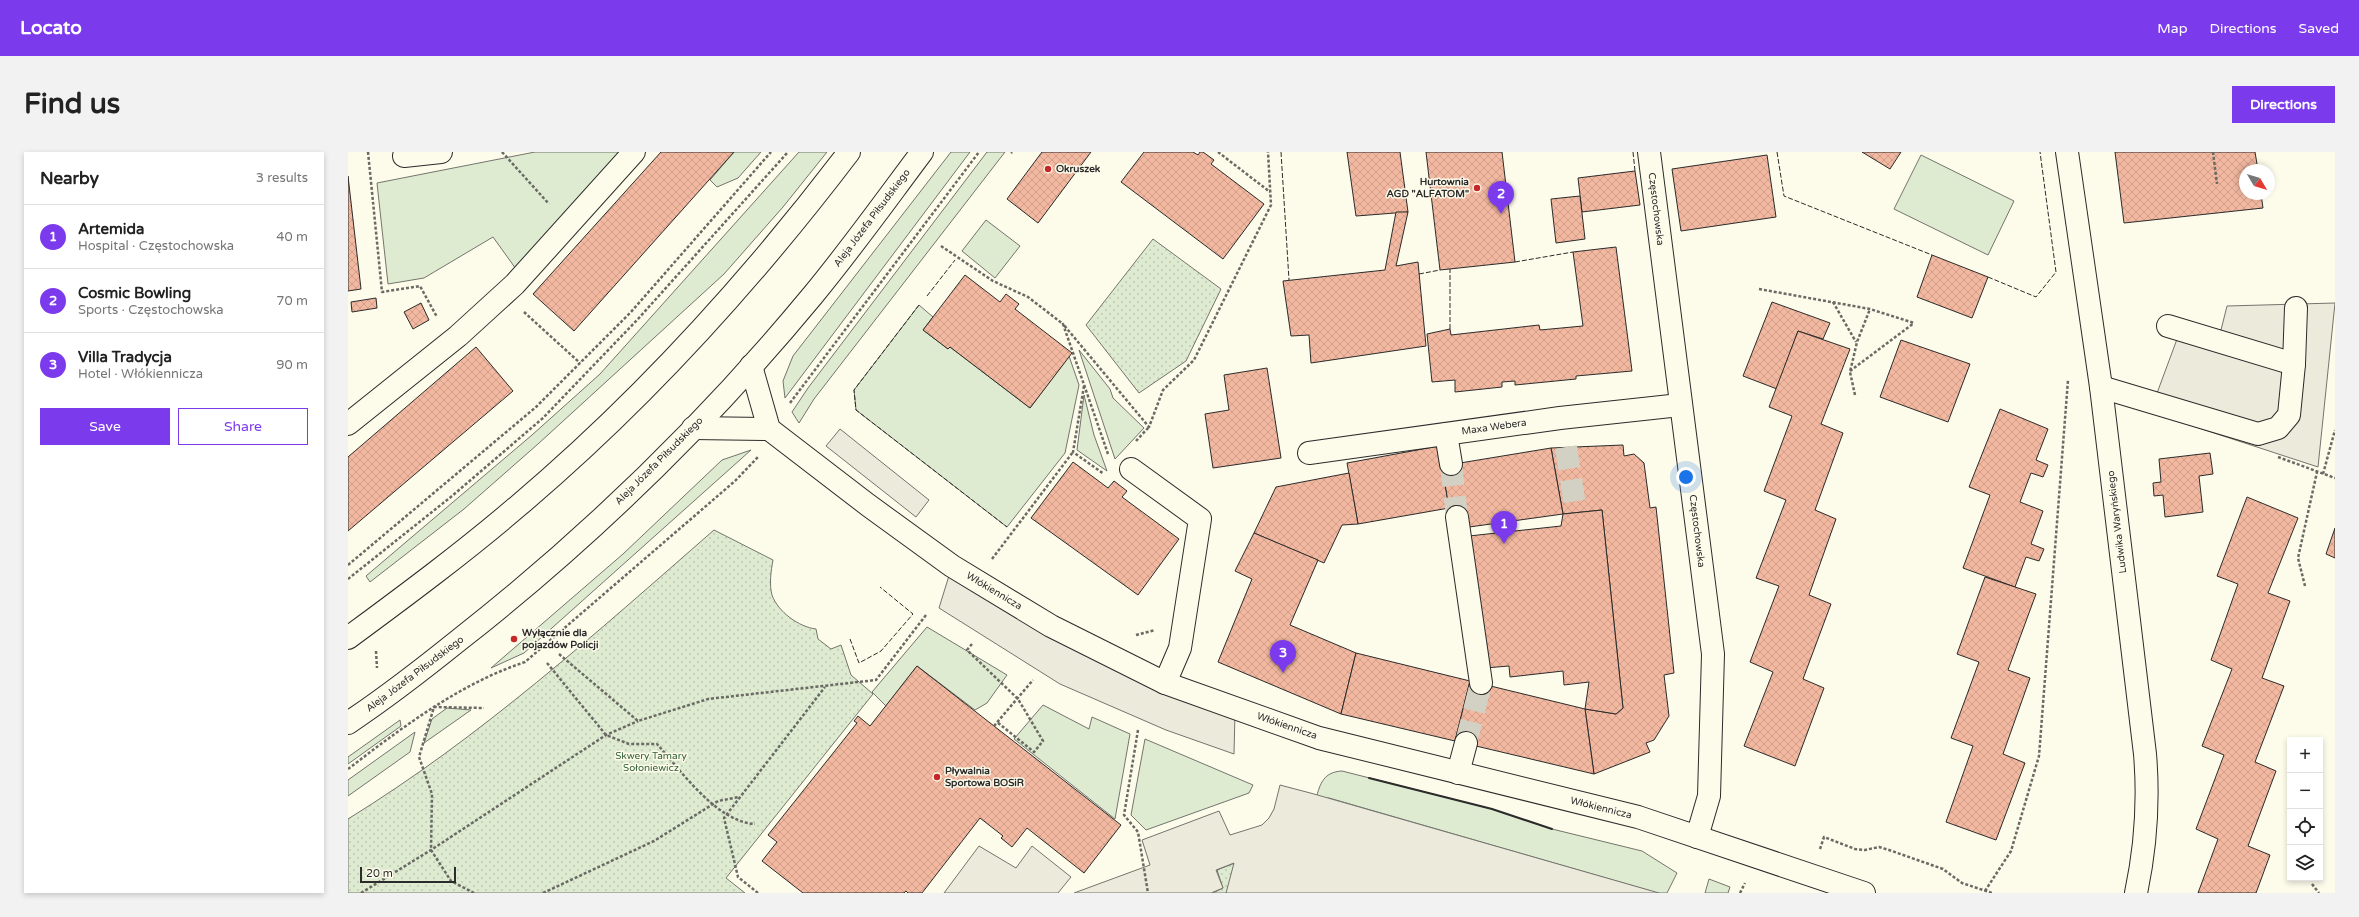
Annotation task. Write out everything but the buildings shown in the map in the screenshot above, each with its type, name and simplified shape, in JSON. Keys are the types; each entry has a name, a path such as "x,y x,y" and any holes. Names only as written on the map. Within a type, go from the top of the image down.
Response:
{"street":[{"path":"404,156 441,152"},
{"path":"348,424 451,342 505,294 634,152"},
{"path":"348,638 396,603 518,506 599,433 742,286 849,152"},
{"name":"Aleja Józefa Piłsudskiego","path":"348,723 393,692 530,583 603,516 693,428 751,366 846,254 922,152"},
{"name":"Częstochowska","path":"1649,152 1680,405 1713,654 1710,796 1697,838"},
{"name":"Ludwika Waryńskiego","path":"2068,152 2101,387 2148,790 2147,827 2136,893"},
{"path":"2101,387 2258,434 2278,428 2289,415 2294,364 2296,308"},
{"path":"2168,326 2294,364"},
{"path":"693,428 771,430 751,366"},
{"name":"Maxa Webera","path":"1308,454 1560,418 1680,405"},
{"name":"Włókiennicza","path":"771,430 886,519 952,566 1051,626 1165,683 1319,738 1638,817 1864,893"},
{"path":"1446,434 1451,464"},
{"path":"1122,468 1200,519 1180,648 1165,683"},
{"path":"1457,517 1481,684"},
{"path":"1458,773 1466,743"}],"path":[{"path":"368,152 382,292 420,286 451,342"},
{"path":"502,152 568,226"},
{"path":"348,565 536,407 631,312 771,152"},
{"path":"348,579 452,496 543,418 638,319 788,152"},
{"path":"348,769 460,690 499,670 525,662 547,645 735,480 758,456 771,430 789,405 978,152"},
{"path":"1218,152 1271,192"},
{"path":"941,246 992,280 1028,297 1063,324 1150,427 1163,390 1194,360 1272,205 1268,152"},
{"path":"2213,152 2217,184"},
{"path":"1759,289 1870,309 1914,323 1850,372"},
{"path":"505,294 580,363"},
{"path":"1833,302 1857,342"},
{"path":"1855,395 1850,372 1857,342 1870,309"},
{"path":"1063,324 1084,384 1122,468 1108,477 1073,452"},
{"path":"1985,891 2011,850 2039,756 2068,380"},
{"path":"992,560 1073,452 1084,384"},
{"path":"2323,474 2335,430"},
{"path":"2305,586 2298,558 2317,472"},
{"path":"361,893 431,850 606,735 638,721 708,699 826,687 876,680 926,615"},
{"path":"972,644 967,650 1018,699 1043,741 1034,752 997,722"},
{"path":"559,654 638,721"},
{"path":"547,663 606,735 629,744 657,744 712,805 742,824 755,824"},
{"path":"994,726 1033,680"},
{"path":"758,893 738,877 724,818 826,687"},
{"path":"434,707 484,708"},
{"path":"434,707 419,757 432,794 431,850 451,881 474,893"},
{"path":"1138,730 1124,815 1138,832 1144,880 1148,893"},
{"path":"543,893 654,841 718,801 740,797"},
{"path":"1824,837 1855,849 1865,850 1879,847 1889,850 1943,869 1962,883 1992,893"},
{"path":"1740,893 1746,882"},
{"path":"2312,884 2319,893"}],"green space":[{"path":"535,152 620,152 516,269 493,237 424,278 388,284 377,183"},
{"path":"734,152 761,152 738,178 717,187 710,180"},
{"path":"799,152 827,152 783,207 724,274 538,444 464,509 370,582 366,576 532,435 600,374"},
{"path":"951,152 970,152 785,398 783,381 793,356"},
{"path":"987,152 1005,152 814,399 799,423 792,412 808,388"},
{"path":"1921,155 2014,201 1988,255 1894,209"},
{"path":"986,220 1020,246 995,278 962,251"},
{"path":"1153,239 1221,289 1186,361 1139,393 1086,325"},
{"path":"919,305 933,317 923,330 948,349 950,347 1030,408 1069,356 1079,385 1065,453 1007,527 856,410 854,390"},
{"path":"1079,350 1110,389 1113,398 1144,428 1115,459"},
{"path":"1084,395 1094,435 1107,471 1077,450"},
{"path":"751,450 524,653 491,668 623,554 722,460"},
{"name":"Skwery Tamary Sołoniewicz","path":"714,530 773,560 771,591 779,607 796,622 809,628 816,629 818,639 831,649 841,645 851,675 873,694 726,878 745,893 348,893 348,819 445,754 491,719 626,607"},
{"path":"927,627 1007,675 987,703 975,710 917,666 886,706 872,692"},
{"path":"1043,705 1089,729 1092,717 1130,734 1115,819 1014,739"},
{"path":"447,708 471,710 424,743 432,719"},
{"path":"400,720 401,726 348,764 348,757"},
{"path":"415,732 410,752 348,796 348,780"},
{"path":"1145,739 1253,785 1249,793 1146,830 1131,815"},
{"path":"1342,771 1492,809 1552,829 1642,851 1677,873 1667,893 1651,893 1651,891 1329,798 1316,799 1321,783 1324,779 1331,774"},
{"path":"1235,863 1227,893 1213,893 1223,888 1217,870"},
{"path":"1709,879 1730,887 1728,893 1705,893"}],"shaded area":[{"path":"2335,303 2318,467 2150,412 2183,323 2221,330 2227,306"},
{"path":"840,429 929,500 916,517 826,446"},
{"path":"952,566 1235,712 1234,754 1166,730 1060,684 939,608"},
{"path":"1280,785 1659,893 1226,893 1234,863 1216,870 1223,888 1211,893 1074,893 1150,865 1142,840 1219,811 1230,835 1262,825 1269,818 1274,809"},
{"path":"979,846 1016,868 1032,846 1071,877 1058,893 944,893"}],"tunnel":[{"path":"1566,447 1576,512"},
{"path":"1451,464 1457,517"},
{"path":"1466,743 1481,683"}],"fence":[{"path":"1281,152 1289,280"},
{"path":"1633,152 1635,171"},
{"path":"1777,152 1784,196 1932,255"},
{"path":"1988,277 2036,297 2056,272 2040,152"},
{"path":"1515,262 1573,252"},
{"path":"927,296 955,260"},
{"path":"1450,269 1450,329"},
{"path":"1419,274 1440,270"},
{"path":"919,305 854,390 856,410 1007,527"},
{"path":"850,639 859,663 881,651 913,614 880,587"}],"wall":[{"path":"1369,778 1492,809 1552,829"}],"place":[{"name":"Okruszek","path":"1048,169"},
{"name":"Hurtownia AGD \"ALFATOM\"","path":"1477,188"},
{"name":"Cosmic Bowling","path":"1501,214"},
{"name":"Artemida","path":"1504,544"},
{"name":"Wyłącznie dla pojazdów Policji","path":"514,639"},
{"name":"Villa Tradycja","path":"1283,673"},
{"name":"Pływalnia Sportowa BOSiR","path":"937,777"}]}
